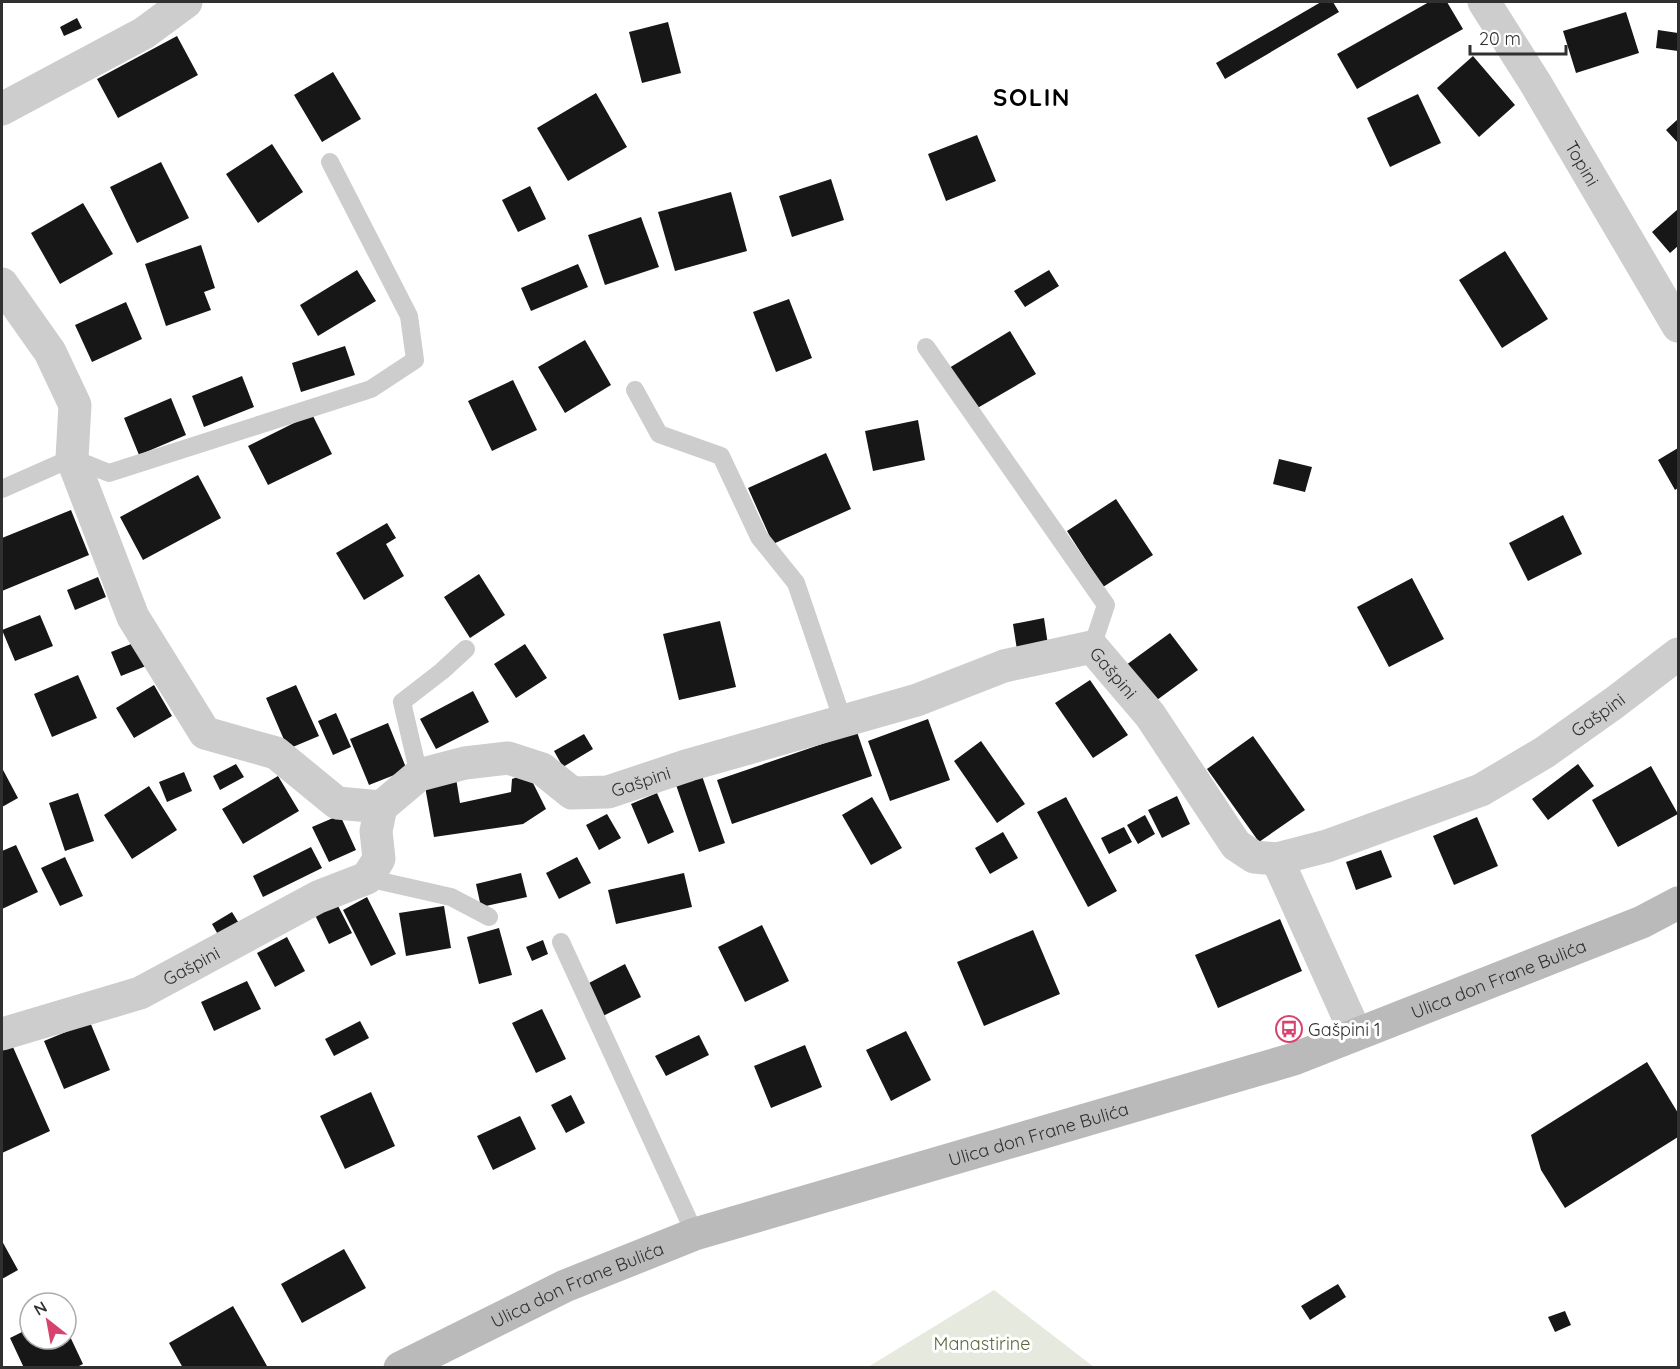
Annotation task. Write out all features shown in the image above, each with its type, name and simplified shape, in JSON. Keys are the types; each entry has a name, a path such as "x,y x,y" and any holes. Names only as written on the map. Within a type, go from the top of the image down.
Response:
{"street":[{"path":"2,109 144,33 186,2"},
{"name":"Topini","path":"1484,2 1536,84 1678,326"},
{"path":"2,284 50,352 75,405 72,458 133,617 205,733 276,753 337,803 381,807 376,831 379,859 367,878"},
{"name":"Gašpini","path":"381,807 419,775 465,763 508,758 542,769 572,793 608,792 689,765 917,700 1004,666 1092,648 1150,715 1236,845 1254,857 1277,859 1327,846 1481,790 1545,752 1678,654"},
{"path":"1277,859 1356,1034"},
{"name":"Gašpini","path":"2,1034 140,993 318,897 367,878"},
{"name":"Ulica don Frane Bulića","path":"400,1368 565,1286 695,1234 1294,1059 1642,922 1678,903"}],"lane":[{"path":"2,489 72,458 109,473 371,389 415,360 409,316 330,162"},
{"path":"926,348 1106,605 1092,648"},
{"path":"635,390 659,434 721,456 759,537 796,583 843,721"},
{"path":"419,775 402,702 442,671 466,648"},
{"path":"367,878 451,897 489,917"},
{"path":"561,942 695,1234"}],"green space":[{"name":"Manastirine","path":"994,1290 1094,1367 868,1367"}],"building":[{"path":"1321,2 1333,2 1339,12 1225,79 1216,63"},
{"path":"1429,2 1447,2 1463,29 1357,89 1337,54"},
{"path":"1626,12 1639,53 1576,73 1563,31"},
{"path":"77,18 82,28 64,36 60,27"},
{"path":"668,22 681,73 642,83 629,32"},
{"path":"1658,30 1678,33 1678,51 1656,48"},
{"path":"177,36 198,75 118,118 97,79"},
{"path":"1473,56 1515,105 1479,137 1437,88"},
{"path":"333,72 361,119 322,142 294,95"},
{"path":"596,93 627,147 568,181 537,128"},
{"path":"1418,94 1441,143 1390,167 1367,118"},
{"path":"1678,119 1678,143 1666,130"},
{"path":"977,135 996,181 946,201 928,154"},
{"path":"272,144 303,192 258,223 226,174"},
{"path":"161,162 189,218 137,243 110,187"},
{"path":"831,179 844,220 792,237 779,196"},
{"path":"530,186 546,219 518,232 502,200"},
{"path":"731,192 747,251 675,271 658,212"},
{"path":"83,203 113,254 60,284 31,233"},
{"path":"1678,209 1678,246 1670,253 1652,232"},
{"path":"641,217 659,267 605,285 588,235"},
{"path":"201,245 215,288 204,292 211,310 166,326 145,264"},
{"path":"1505,251 1548,319 1502,348 1459,280"},
{"path":"578,264 588,287 531,311 521,288"},
{"path":"357,270 376,301 318,336 300,305"},
{"path":"1049,270 1059,286 1025,307 1014,291"},
{"path":"789,299 812,358 776,372 753,312"},
{"path":"126,302 142,339 92,362 75,325"},
{"path":"1010,331 1036,374 974,410 949,368"},
{"path":"585,340 611,385 565,413 538,367"},
{"path":"345,346 355,375 301,392 292,363"},
{"path":"242,376 254,407 204,427 192,396"},
{"path":"513,380 537,430 492,451 468,401"},
{"path":"171,398 186,435 139,455 124,418"},
{"path":"312,414 332,454 268,485 248,446"},
{"path":"918,420 925,460 873,471 865,431"},
{"path":"1678,448 1678,488 1675,490 1658,460"},
{"path":"826,453 851,509 773,544 748,488"},
{"path":"1279,459 1312,467 1305,492 1273,484"},
{"path":"198,475 221,518 143,560 120,517"},
{"path":"1116,499 1153,555 1103,587 1067,531"},
{"path":"71,510 89,555 2,591 2,538"},
{"path":"1563,515 1582,554 1528,581 1509,543"},
{"path":"387,523 396,538 386,544 404,576 364,600 336,553"},
{"path":"479,574 505,615 470,638 444,597"},
{"path":"98,577 106,597 75,610 67,590"},
{"path":"1412,578 1444,639 1389,667 1357,607"},
{"path":"40,615 53,646 15,661 2,630"},
{"path":"1044,618 1048,645 1017,650 1013,624"},
{"path":"720,621 736,687 679,700 663,634"},
{"path":"1170,633 1198,670 1150,705 1122,668"},
{"path":"141,640 151,664 121,676 111,652"},
{"path":"525,644 547,678 516,698 494,664"},
{"path":"78,675 97,718 52,737 34,694"},
{"path":"1090,680 1128,735 1093,758 1055,703"},
{"path":"154,685 172,716 134,738 116,708"},
{"path":"296,685 319,736 288,749 266,698"},
{"path":"473,691 489,722 436,749 420,719"},
{"path":"336,713 351,747 333,755 318,721"},
{"path":"928,719 950,780 890,801 868,741"},
{"path":"388,723 407,770 369,785 350,739"},
{"path":"857,732 872,776 732,824 717,780"},
{"path":"584,734 593,749 563,767 554,751"},
{"path":"1253,736 1305,810 1259,842 1207,769"},
{"path":"981,741 1025,804 997,823 954,761"},
{"path":"236,764 244,777 220,790 213,776"},
{"path":"1578,764 1594,786 1548,820 1532,799"},
{"path":"1651,766 1678,814 1618,847 1592,800"},
{"path":"2,768 18,798 2,807"},
{"path":"700,770 725,843 699,852 674,779"},
{"path":"184,772 192,791 167,802 159,782"},
{"path":"528,773 546,809 523,824 434,837 424,781 456,778 460,803 511,792 512,779"},
{"path":"278,776 299,811 243,844 222,809"},
{"path":"149,786 177,830 132,859 104,815"},
{"path":"78,793 94,841 65,851 49,803"},
{"path":"657,793 674,832 648,844 631,804"},
{"path":"1177,796 1190,824 1162,838 1148,810"},
{"path":"872,797 902,848 871,865 842,815"},
{"path":"1066,797 1117,891 1088,907 1037,812"},
{"path":"607,814 621,838 599,850 586,825"},
{"path":"340,815 356,850 329,862 312,827"},
{"path":"1145,815 1155,834 1138,844 1127,825"},
{"path":"1477,817 1498,866 1454,885 1433,836"},
{"path":"1124,827 1132,842 1109,854 1101,838"},
{"path":"1003,832 1018,858 990,874 975,848"},
{"path":"16,845 38,892 2,909 2,851"},
{"path":"311,847 322,868 263,897 253,876"},
{"path":"1381,850 1392,877 1356,890 1346,862"},
{"path":"65,857 83,896 60,906 41,868"},
{"path":"577,857 591,883 559,899 546,873"},
{"path":"521,873 527,897 481,907 476,884"},
{"path":"684,873 692,907 616,924 608,890"},
{"path":"367,897 396,954 371,966 343,910"},
{"path":"336,902 352,933 329,944 314,913"},
{"path":"444,906 451,948 406,956 399,913"},
{"path":"232,912 240,925 220,938 212,924"},
{"path":"1280,919 1302,971 1218,1008 1195,955"},
{"path":"762,925 789,981 745,1002 718,947"},
{"path":"499,928 512,975 479,984 467,937"},
{"path":"1033,930 1060,994 984,1026 957,962"},
{"path":"287,937 305,971 275,987 257,953"},
{"path":"543,940 548,954 532,961 526,947"},
{"path":"625,964 641,997 603,1016 587,984"},
{"path":"247,981 261,1009 214,1031 201,1002"},
{"path":"542,1009 566,1059 536,1073 512,1023"},
{"path":"360,1021 369,1038 334,1056 325,1039"},
{"path":"90,1022 110,1070 64,1089 44,1041"},
{"path":"906,1031 931,1080 891,1101 866,1050"},
{"path":"699,1035 709,1055 666,1076 655,1056"},
{"path":"9,1038 50,1131 2,1153 2,1042"},
{"path":"805,1045 822,1087 771,1108 754,1066"},
{"path":"1647,1062 1678,1113 1678,1137 1565,1208 1541,1170 1531,1135"},
{"path":"371,1092 395,1146 345,1169 320,1116"},
{"path":"571,1095 585,1123 566,1133 551,1105"},
{"path":"520,1116 536,1149 493,1170 477,1136"},
{"path":"2,1241 18,1270 2,1279"},
{"path":"344,1249 366,1288 302,1323 281,1284"},
{"path":"1338,1284 1346,1297 1310,1320 1301,1306"},
{"path":"233,1306 267,1366 264,1368 183,1368 169,1343"},
{"path":"1565,1311 1571,1325 1555,1332 1548,1317"},
{"path":"18,1334 18,1351 77,1351 83,1364 75,1368 24,1368 10,1338"}],"place":[{"name":"Gašpini 1","path":"1289,1029"}],"district":[{"name":"SOLIN","path":"1032,97"}]}
